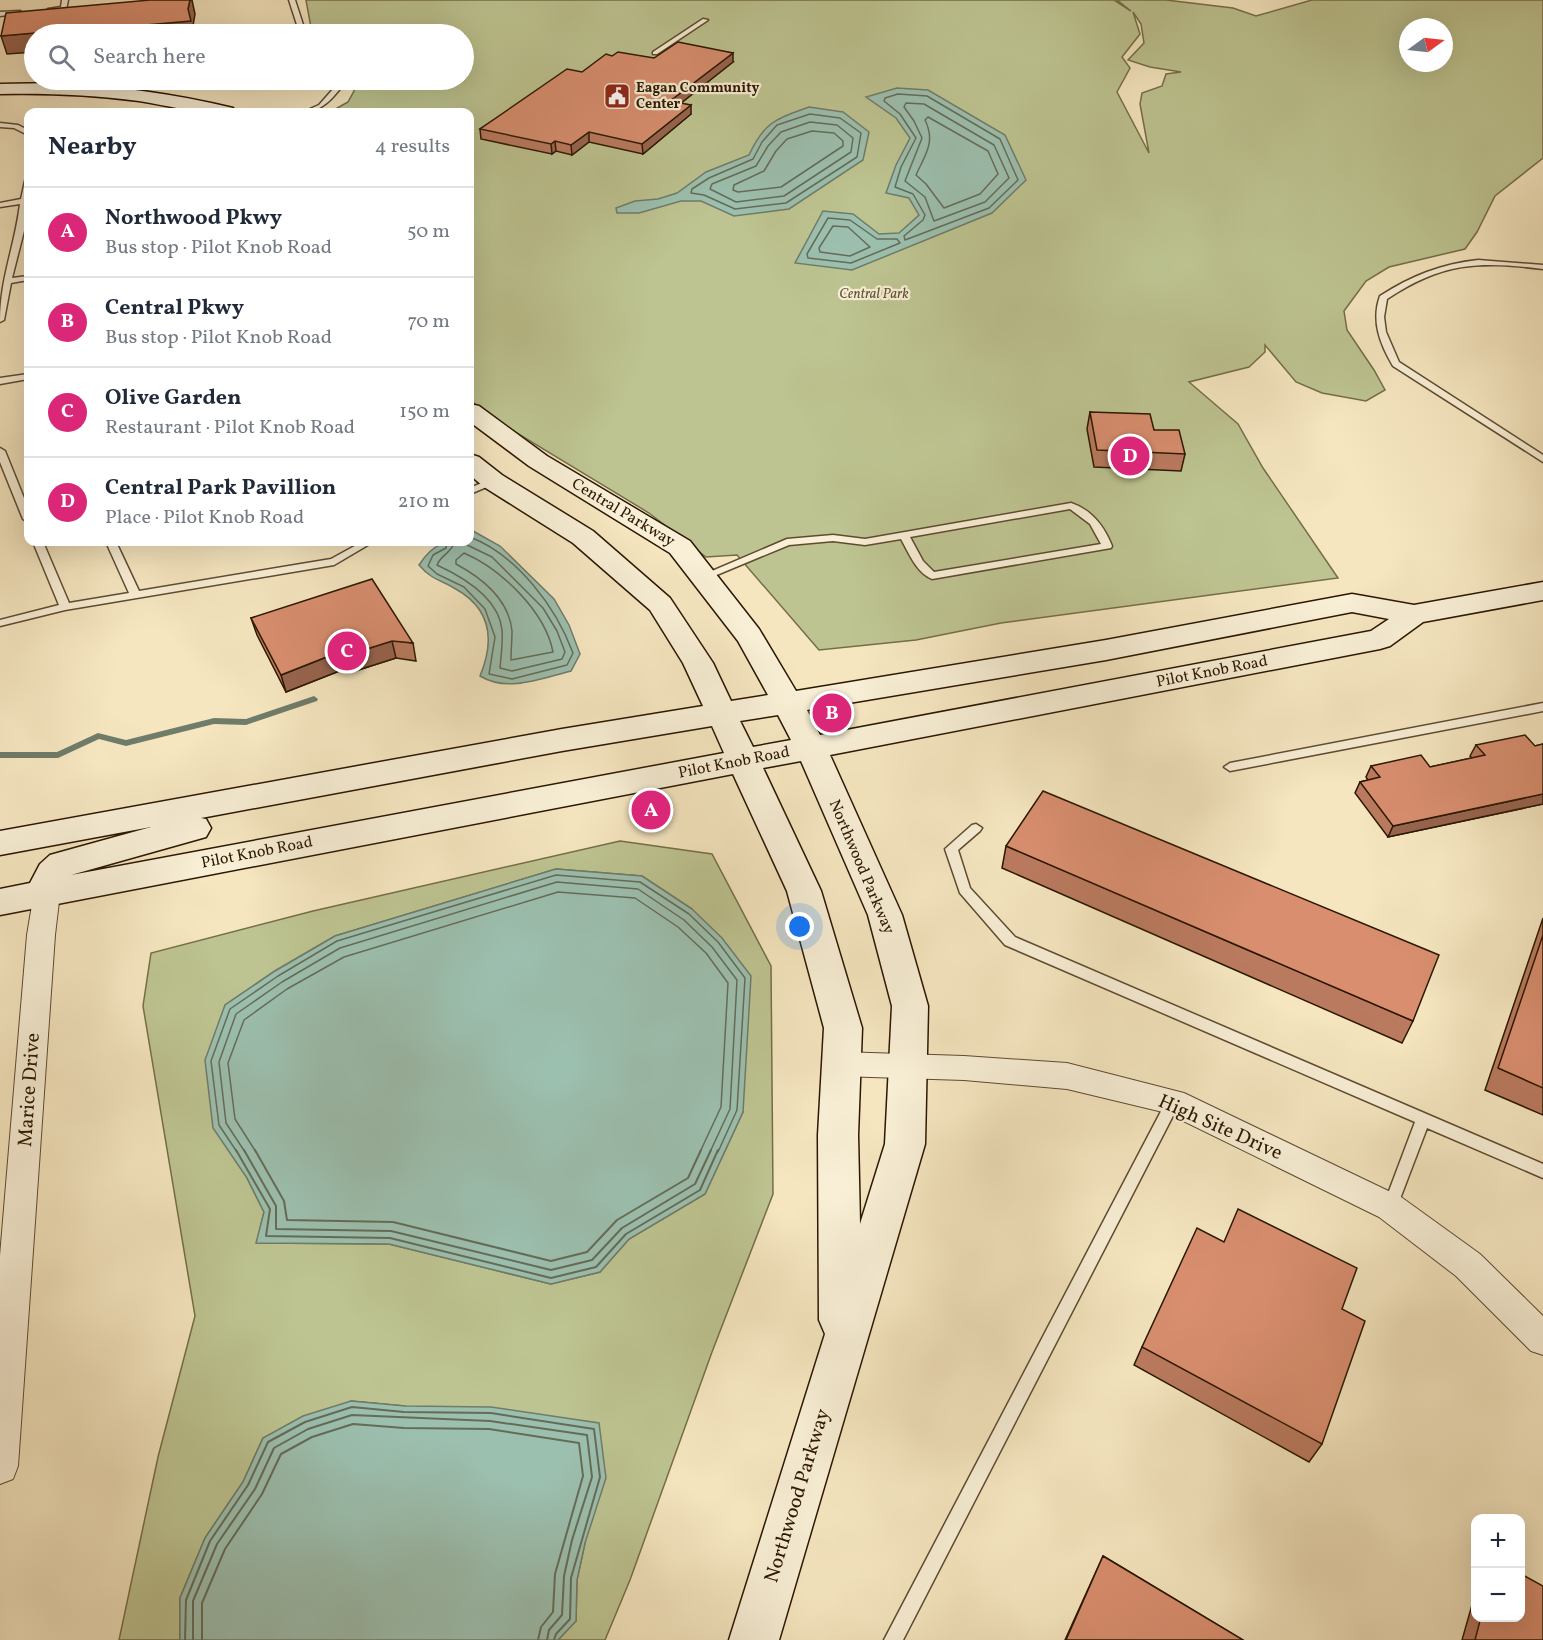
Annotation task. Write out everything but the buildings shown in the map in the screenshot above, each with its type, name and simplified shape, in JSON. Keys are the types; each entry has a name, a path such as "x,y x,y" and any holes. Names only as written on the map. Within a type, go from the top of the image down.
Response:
{"street":[{"path":"0,89 24,88"},
{"path":"80,90 163,98 208,108"},
{"path":"0,101 117,103 151,108"},
{"name":"Central Parkway","path":"474,414 538,461 680,547 748,636 772,673 787,704"},
{"path":"474,471 481,486 583,537 660,604 698,663 722,714"},
{"name":"Pilot Knob Road","path":"0,843 562,740 1106,650 1352,603 1414,614 1543,591"},
{"name":"Pilot Knob Road","path":"0,902 1380,639 1414,614"},
{"name":"Northwood Parkway","path":"754,1640 905,1144 909,1065 910,1006 885,915 811,748 787,704"},
{"name":"Northwood Parkway","path":"722,714 804,891 843,1028 838,1135 842,1352"},
{"name":"Pilot Knob Road","path":"47,893 46,879 62,864 220,821 336,782"},
{"name":"Marice Drive","path":"0,1466 9,1261 47,893"},
{"name":"High Site Drive","path":"840,1064 909,1065 1067,1076 1173,1102 1390,1207 1468,1265 1543,1339"}],"lane":[{"path":"43,10 64,9 65,0"},
{"path":"292,0 300,24"},
{"path":"0,14 32,12"},
{"path":"655,53 705,20"},
{"path":"316,108 321,106 335,90"},
{"path":"0,125 16,126 24,131"},
{"path":"0,205 24,200"},
{"path":"0,314 7,281 24,230"},
{"path":"1543,267 1496,261 1443,266 1406,281 1383,298 1378,317 1383,339 1396,364 1543,459"},
{"path":"7,281 24,279"},
{"path":"0,381 24,378"},
{"path":"0,450 23,493"},
{"path":"704,578 787,542 833,538 865,542 1071,506 1092,517 1103,534 1107,546 932,576 919,563 904,536"},
{"path":"40,546 65,607"},
{"path":"113,546 135,595"},
{"path":"0,623 65,607 334,562 350,546"},
{"path":"1230,767 1543,707"},
{"path":"976,828 951,849 964,890 1010,941 1543,1171"},
{"path":"893,1640 1173,1102"},
{"path":"1390,1207 1423,1120"}],"green space":[{"name":"Central Park","path":"306,0 1114,0 1131,11 1117,0 1166,0 1233,8 1256,16 1312,0 1543,0 1543,158 1495,196 1477,232 1465,249 1389,267 1366,281 1344,311 1347,330 1385,390 1366,401 1322,393 1296,382 1265,345 1265,352 1249,367 1189,382 1238,424 1263,468 1338,578 1001,623 916,640 819,650 737,555 706,557 649,513 487,415 474,403 474,108 337,108 348,102 355,90 474,90 474,24 310,24","holes":["1133,12 1141,24 1144,43 1128,60 1150,67 1181,72 1166,74 1162,86 1142,93 1140,104 1149,153 1117,92 1130,68 1122,57 1140,34"]},
{"path":"620,841 712,854 771,966 773,1194 712,1352 630,1580 605,1640 558,1640 576,1621 577,1580 585,1543 405,1406 351,1401 263,1438 243,1482 205,1538 180,1598 180,1640 119,1640 158,1457 195,1316 143,1006 151,953 313,911","holes":["556,869 642,876 692,909 743,1112 705,1194 629,1239 600,1272 551,1284 389,1244 257,1243 264,1212 247,1178 225,1005 275,971 335,936"]}],"water":[{"path":"897,88 928,90 1005,135 1026,180 992,213 852,270 795,263 823,211 853,214 879,234 899,233 919,215 909,198 886,193 896,165 910,138 896,118 866,97"},
{"path":"809,107 843,112 869,132 863,160 789,209 734,216 701,201 681,201 639,213 617,213 616,208 635,201 658,199 677,193 706,172 749,155 766,128 780,118"},
{"path":"474,532 500,546 554,599 569,625 580,654 571,671 513,684 491,681 480,676 487,650 486,626 476,605 419,565 424,557 438,546 474,546"},
{"path":"556,869 642,876 692,909 722,938 751,976 743,1112 705,1194 629,1239 600,1272 551,1284 389,1244 256,1243 264,1212 247,1178 213,1128 205,1060 225,1005 275,971 335,936"},
{"path":"351,1401 405,1406 491,1407 599,1423 606,1478 585,1543 577,1580 576,1621 558,1640 180,1640 180,1598 205,1538 243,1482 263,1438 303,1416"}],"waterway":[{"path":"0,755 58,755 98,736 126,743 214,721 246,722 314,699"}],"place":[{"name":"Eagan Community Center","path":"617,96"},
{"name":"Central Park Pavillion","path":"1130,456"},
{"name":"Olive Garden","path":"347,651"},
{"name":"Central Pkwy","path":"832,713"},
{"name":"Northwood Pkwy","path":"651,810"}]}
